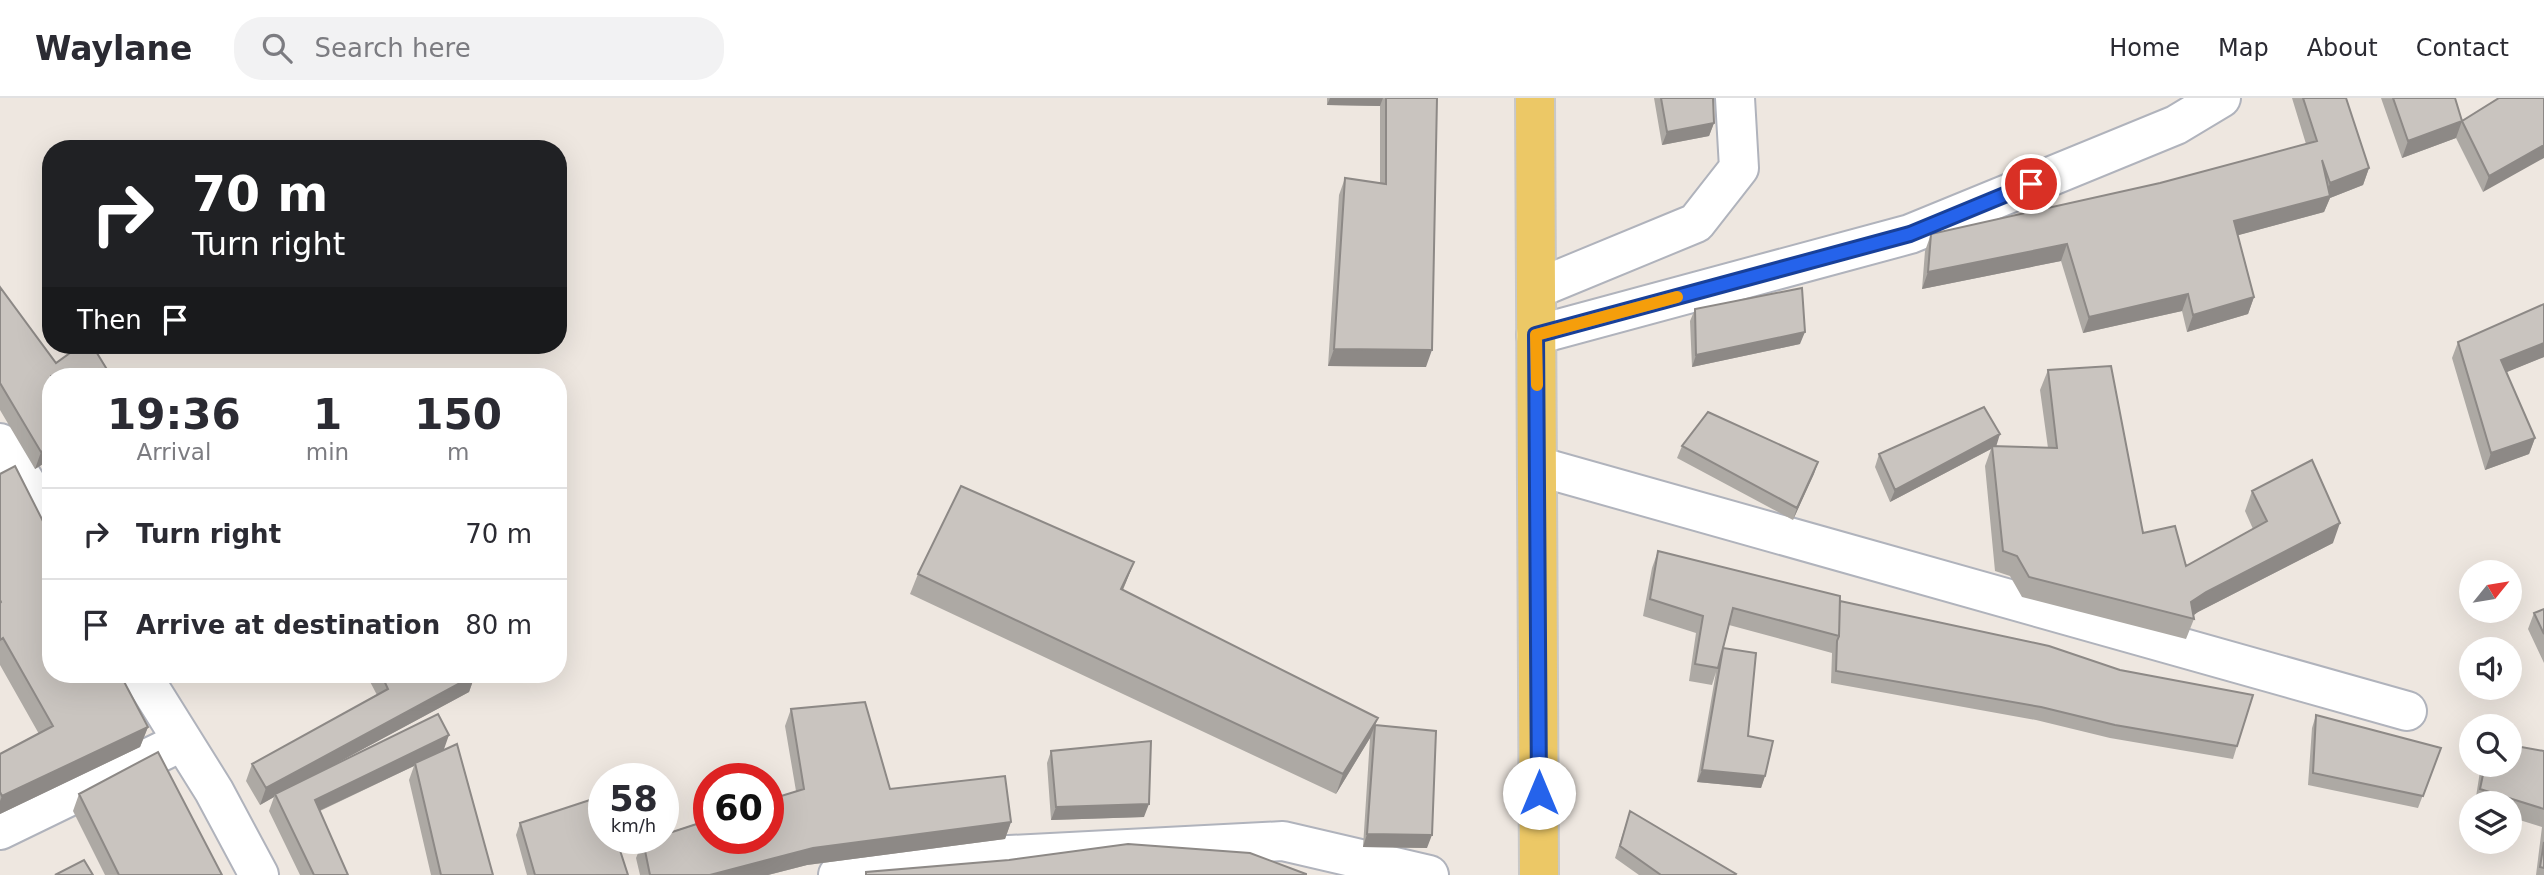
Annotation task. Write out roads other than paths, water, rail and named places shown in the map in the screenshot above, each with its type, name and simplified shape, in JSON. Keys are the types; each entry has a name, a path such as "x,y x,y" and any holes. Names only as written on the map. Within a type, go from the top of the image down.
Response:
{"main road":[{"path":"1535,98 1539,875"}],"street":[{"path":"1536,289 1696,223 1739,168 1735,98"},
{"path":"1536,335 1910,234 2176,125 2221,98"},
{"path":"0,443 42,508"},
{"path":"1537,466 2407,711"},
{"path":"146,683 214,792 259,875"},
{"path":"0,830 181,742"},
{"path":"838,875 892,861 1283,841 1429,875"}]}
